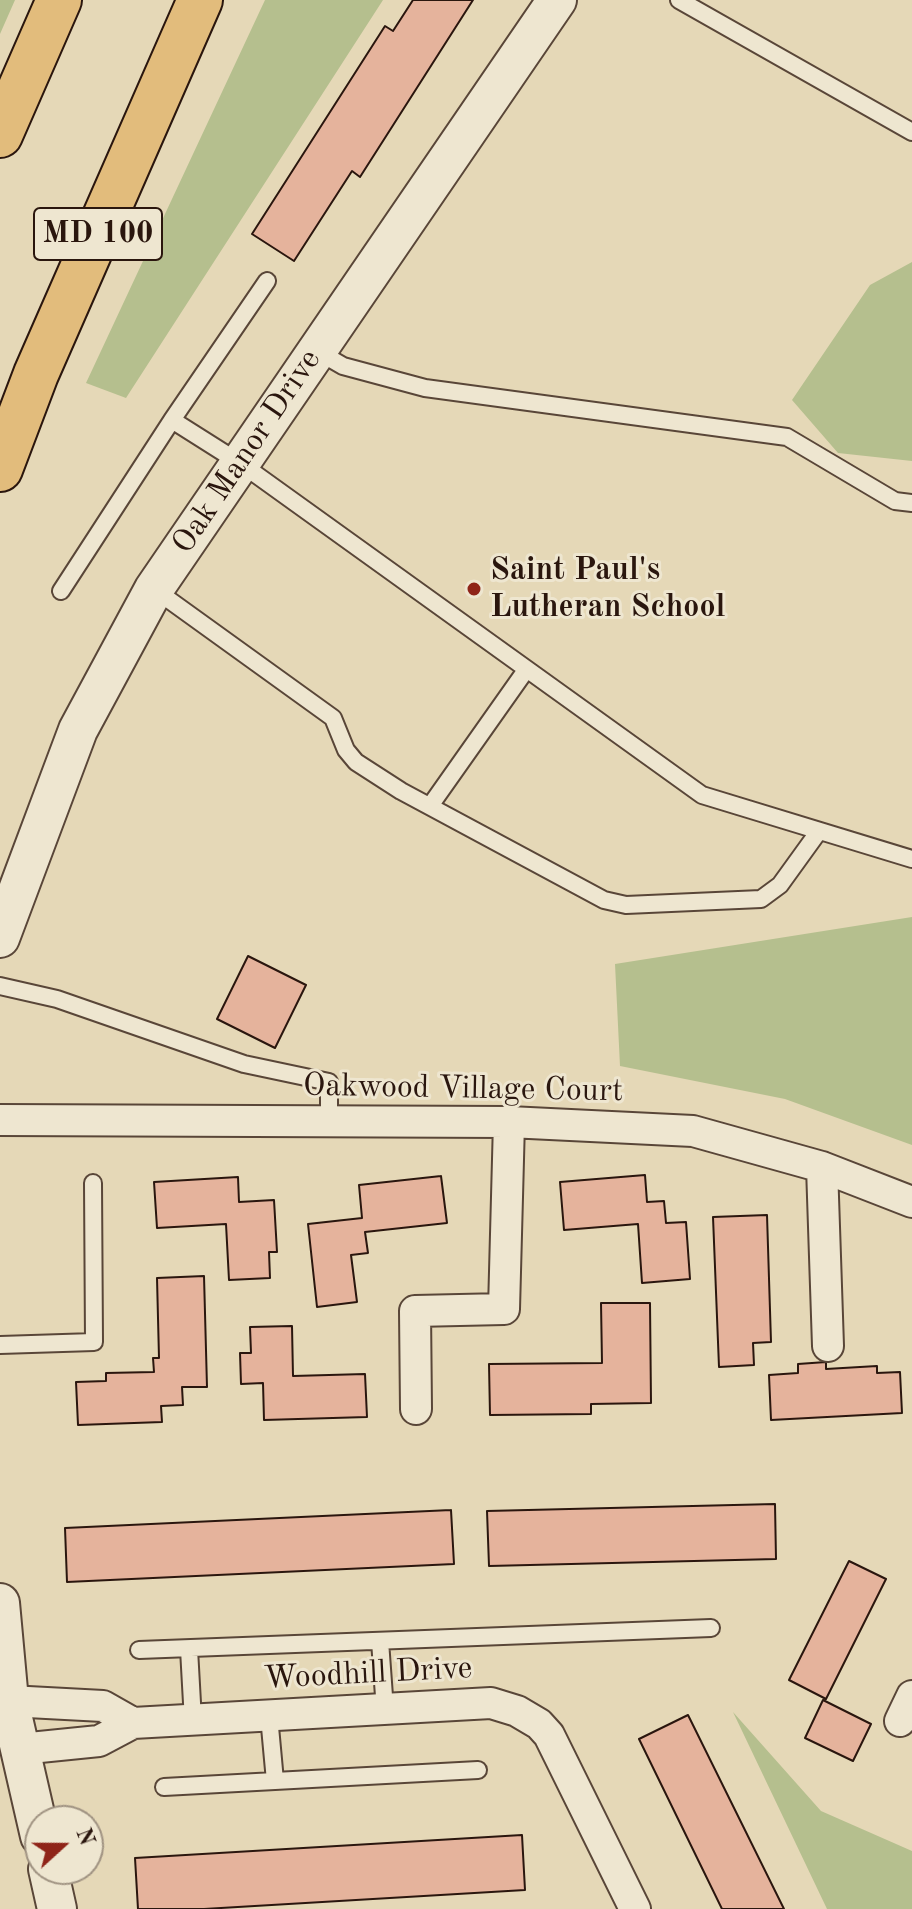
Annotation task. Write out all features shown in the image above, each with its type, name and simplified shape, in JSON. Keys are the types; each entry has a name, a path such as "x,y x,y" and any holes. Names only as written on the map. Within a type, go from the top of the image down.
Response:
{"highway":[{"path":"0,135 59,0"},
{"name":"MD 100","path":"0,469 36,374 200,0"}],"street":[{"name":"Oak Manor Drive","path":"0,938 78,730 154,589 557,0"},
{"name":"Oakwood Village Court","path":"0,1120 509,1122 693,1131 822,1167 912,1202"},
{"path":"416,1409 415,1311 504,1309 509,1122"},
{"path":"822,1167 828,1346"},
{"path":"0,1603 9,1701 33,1805"},
{"name":"Woodhill Drive","path":"9,1701 103,1706 133,1723"},
{"name":"Woodhill Drive","path":"20,1749 99,1741 133,1723 491,1703 517,1711 539,1724 553,1743 635,1909"},
{"path":"52,1885 57,1909"}],"lane":[{"path":"679,0 912,132"},
{"path":"61,591 267,281"},
{"path":"317,351 343,366 425,388 787,437 895,501 912,503"},
{"path":"172,420 240,463 702,795 912,859"},
{"path":"154,589 333,718 346,750 356,762 401,791 604,900 626,905 761,899 780,885 819,831"},
{"path":"430,806 526,670"},
{"path":"0,986 57,999 244,1064 329,1082 329,1121"},
{"path":"0,1345 94,1342 93,1183"},
{"path":"139,1650 711,1628"},
{"path":"380,1641 385,1710"},
{"path":"189,1649 193,1721"},
{"path":"269,1716 275,1781"},
{"path":"164,1787 478,1770"}],"green space":[{"path":"0,0 15,0 0,34"},
{"path":"265,0 383,0 126,398 86,383"},
{"path":"912,262 912,461 838,453 792,400 870,285"},
{"path":"912,917 912,1145 785,1099 620,1066 615,964"},
{"path":"733,1712 821,1811 912,1851 912,1909 827,1909"}],"building":[{"path":"413,0 473,0 360,177 352,171 294,261 252,234 385,26 393,31"},
{"path":"248,956 306,985 275,1048 217,1019"},
{"path":"645,1175 647,1202 664,1201 666,1223 686,1222 690,1279 642,1283 638,1224 564,1230 560,1182"},
{"path":"441,1176 447,1223 365,1232 368,1253 351,1255 357,1302 317,1307 308,1224 362,1218 359,1185"},
{"path":"238,1177 239,1202 274,1200 277,1252 269,1252 270,1278 229,1280 226,1224 157,1228 154,1182"},
{"path":"767,1215 771,1342 753,1343 754,1365 719,1367 713,1217"},
{"path":"204,1276 207,1387 182,1387 183,1405 161,1406 162,1422 78,1425 76,1382 106,1381 106,1373 154,1372 153,1358 159,1358 157,1278"},
{"path":"601,1303 650,1303 651,1403 591,1404 591,1414 490,1415 489,1364 602,1363"},
{"path":"292,1326 293,1376 365,1374 367,1417 264,1420 263,1383 241,1384 240,1353 251,1353 250,1327"},
{"path":"826,1362 826,1369 877,1366 877,1373 900,1372 902,1413 771,1420 769,1375 798,1373 798,1364"},
{"path":"775,1504 776,1559 489,1566 487,1511"},
{"path":"451,1510 454,1564 67,1582 65,1528"},
{"path":"849,1561 886,1579 826,1699 789,1680"},
{"path":"823,1700 871,1724 853,1761 805,1738"},
{"path":"688,1715 784,1909 722,1909 639,1739"},
{"path":"522,1835 525,1890 204,1909 138,1909 135,1858"}],"place":[{"name":"Saint Paul's Lutheran School","path":"474,589"}]}
